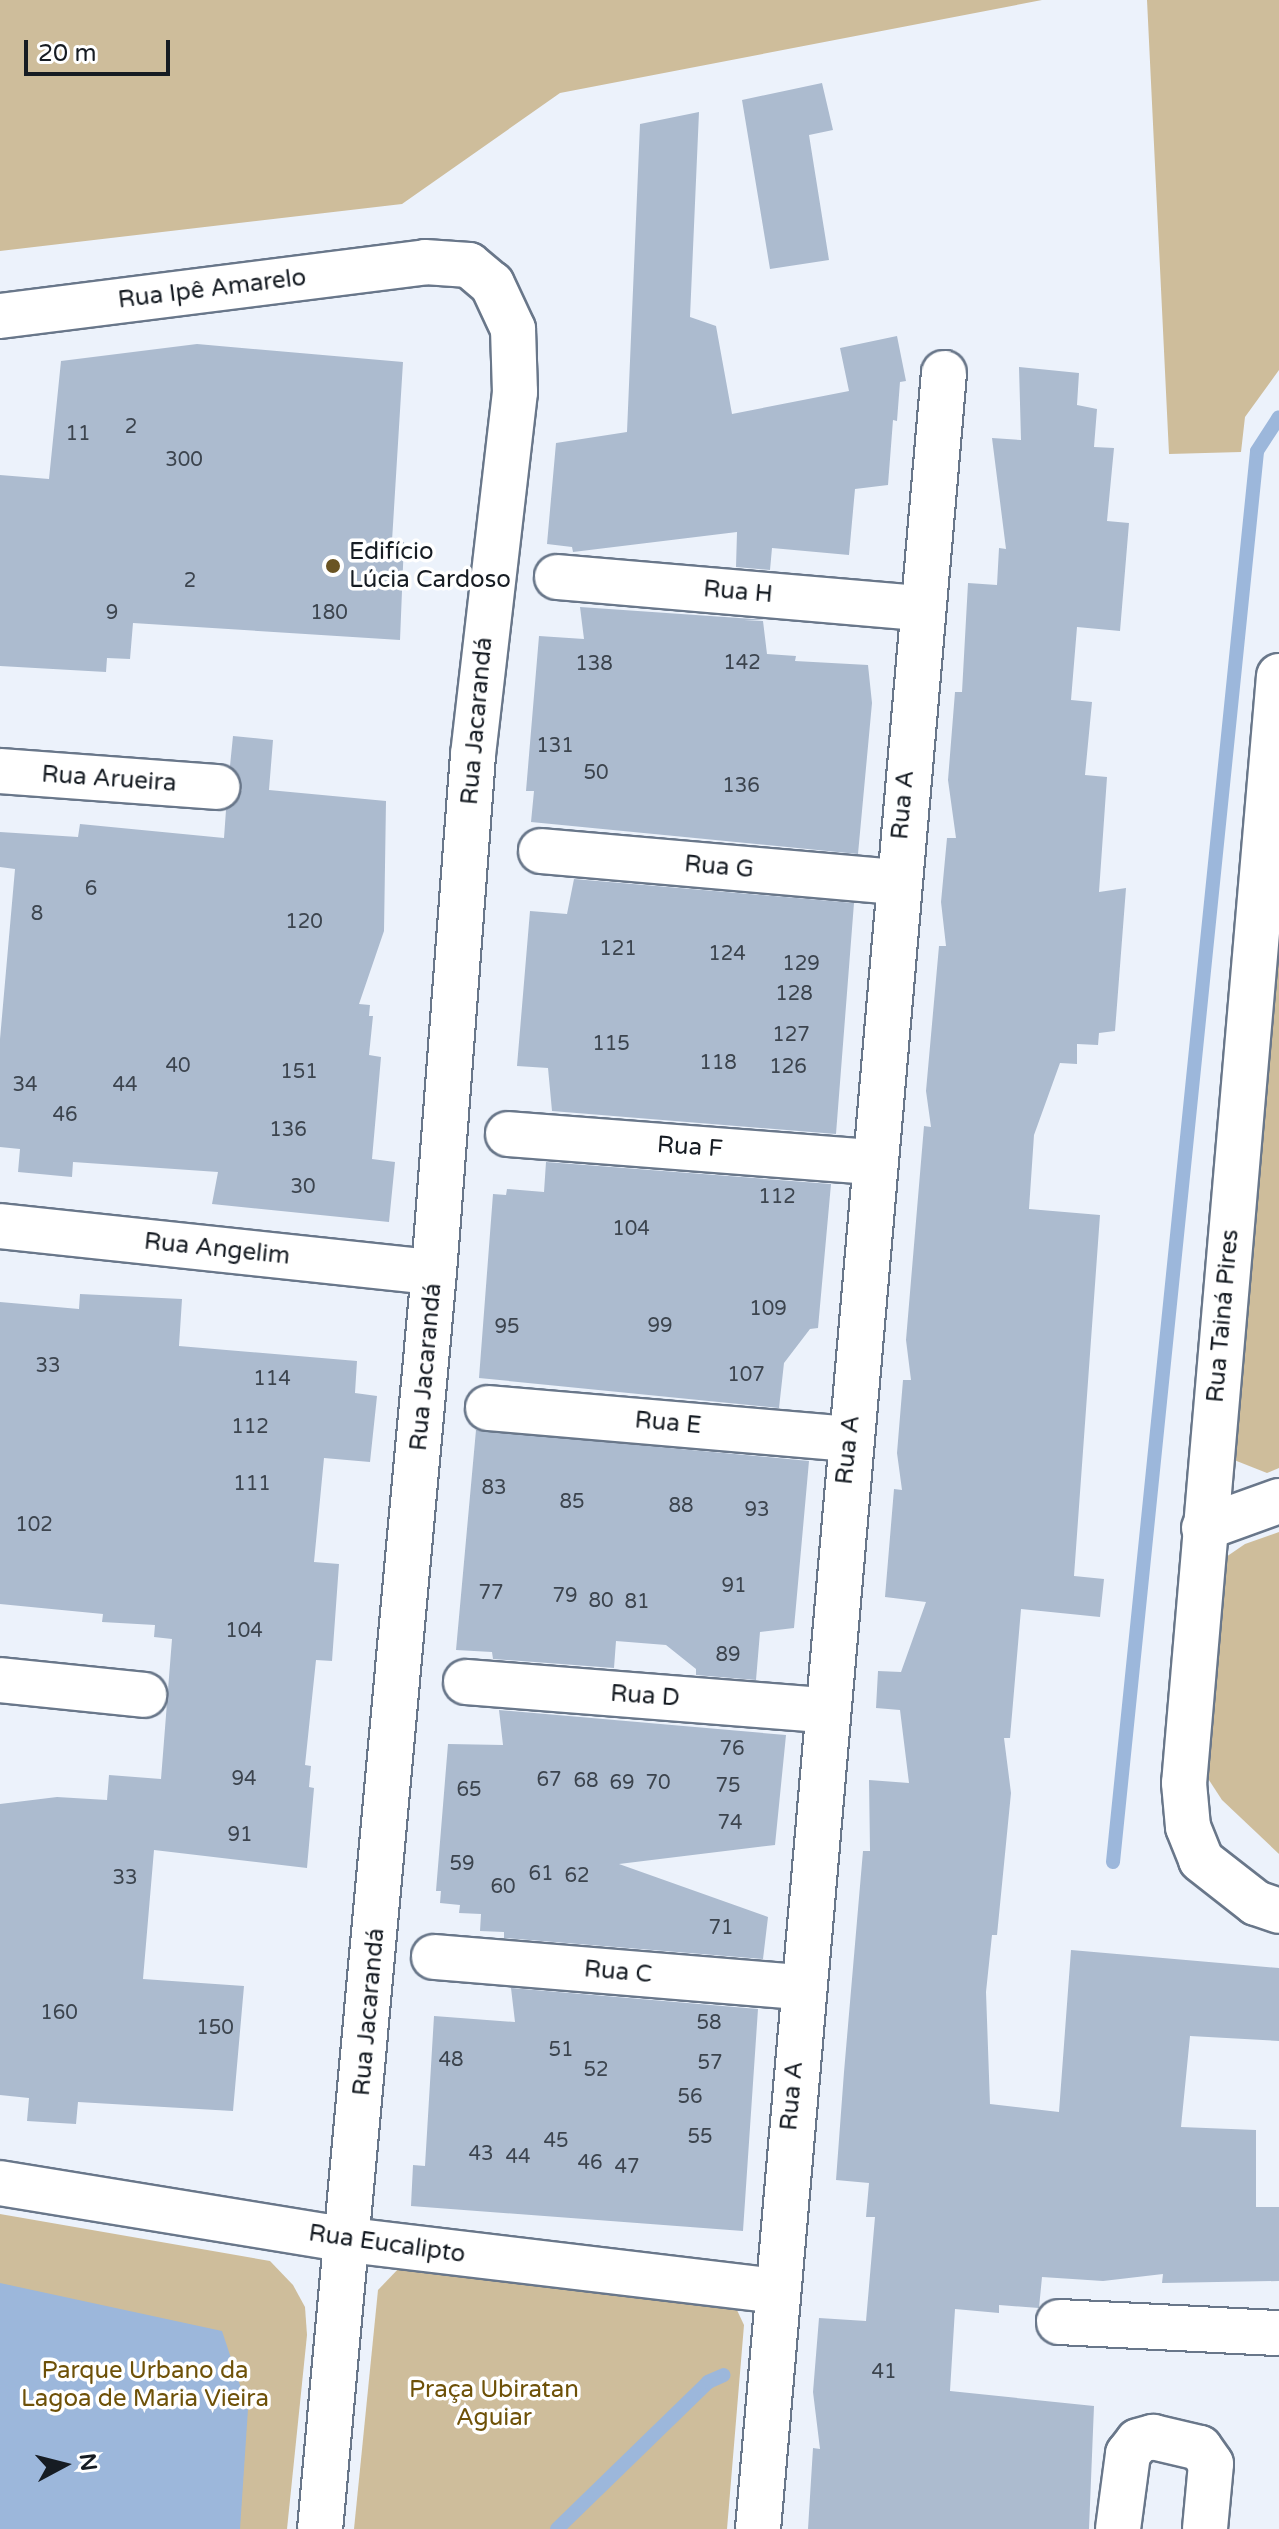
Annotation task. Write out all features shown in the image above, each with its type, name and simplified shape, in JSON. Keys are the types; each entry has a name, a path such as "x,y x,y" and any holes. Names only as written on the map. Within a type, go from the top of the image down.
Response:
{"street":[{"name":"Rua Ipê Amarelo","path":"0,316 425,262"},
{"name":"Rua Jacarandá","path":"320,2529 349,2240 434,1272 473,755 515,392 513,329 492,284 469,265 425,262"},
{"name":"Rua A","path":"758,2529 848,1439 863,1319 872,1162 920,608 944,373"},
{"name":"Rua H","path":"557,577 920,608"},
{"name":"Rua Tainá Pires","path":"1279,676 1184,1783 1188,1827 1201,1860 1256,1903 1279,1911"},
{"name":"Rua Arueira","path":"0,771 217,787"},
{"name":"Rua G","path":"541,851 897,882"},
{"name":"Rua F","path":"508,1134 872,1162"},
{"name":"Rua Angelim","path":"0,1226 434,1272"},
{"name":"Rua E","path":"488,1408 848,1439"},
{"path":"1204,1528 1279,1501"},
{"path":"0,1680 144,1695"},
{"name":"Rua D","path":"466,1682 825,1710"},
{"name":"Rua C","path":"434,1957 801,1987"},
{"name":"Rua Eucalipto","path":"0,2183 349,2240 776,2291"},
{"path":"1059,2322 1279,2333"},
{"path":"1118,2529 1128,2454 1138,2441 1153,2437 1200,2448 1211,2464 1205,2529"}],"green space":[{"path":"0,0 1042,0 560,93 402,204 0,251"},
{"path":"1147,0 1279,0 1279,370 1245,417 1241,452 1169,454"},
{"path":"1279,914 1279,1468 1267,1473 1229,1458"},
{"path":"1279,1532 1279,1854 1222,1800 1207,1777 1202,1747 1220,1569 1226,1557 1245,1544"},
{"name":"Parque Urbano da Lagoa de Maria Vieira","path":"0,2214 270,2261 293,2285 305,2307 307,2335 287,2529 0,2529"},
{"name":"Praça Ubiratan Aguiar","path":"402,2265 736,2308 744,2325 727,2529 354,2529 378,2290"}],"water":[{"name":"Parque Urbano da Lagoa de Maria Vieira","path":"0,2283 222,2331 248,2409 240,2529 0,2529"}],"building":[{"path":"822,83 833,130 809,135 829,260 770,269 742,100"},
{"path":"699,112 690,317 716,326 732,414 849,391 840,348 897,336 906,381 900,382 897,421 893,420 888,485 855,489 849,555 772,548 770,570 736,567 737,532 573,552 572,547 547,544 556,443 627,432 640,124"},
{"path":"197,344 403,362 392,541 404,542 400,640 133,623 130,659 107,658 106,672 0,666 0,475 49,479 61,361"},
{"path":"1019,367 1079,373 1077,405 1097,409 1094,447 1114,448 1107,521 1129,523 1120,631 1077,627 1071,700 1092,702 1085,775 1107,777 1099,892 1126,888 1115,1031 1099,1033 1098,1045 1077,1044 1077,1064 1060,1063 1034,1135 1029,1209 1100,1215 1074,1576 1104,1579 1100,1617 1021,1609 1010,1738 1004,1738 1011,1793 997,1935 992,1935 986,1992 990,2104 1059,2112 1071,1950 1279,1968 1279,2041 1190,2036 1181,2127 1256,2130 1256,2207 1279,2207 1279,2281 1162,2283 1163,2274 1103,2281 1042,2277 1039,2308 999,2305 999,2313 955,2309 950,2391 1094,2406 1089,2529 808,2529 813,2448 820,2449 813,2392 819,2318 866,2321 875,2217 866,2217 869,2183 836,2180 844,2072 863,1851 870,1851 869,1780 909,1783 900,1710 876,1708 878,1671 901,1672 926,1602 885,1597 894,1489 902,1490 897,1453 903,1380 911,1380 906,1340 924,1126 931,1127 926,1091 939,946 946,946 941,902 947,838 956,838 948,780 955,692 962,692 968,583 997,585 999,548 1006,549 992,438 1021,440"},
{"path":"580,607 766,620 744,620 763,621 767,654 796,656 795,661 868,665 872,703 858,854 531,822 534,791 526,791 539,636 584,639"},
{"path":"233,736 273,740 269,790 386,801 384,931 359,1004 370,1005 369,1016 373,1016 369,1055 381,1057 372,1159 395,1162 389,1222 212,1204 218,1172 73,1162 72,1177 18,1172 20,1149 0,1147 0,1039 15,869 0,867 0,832 78,837 80,824 224,838 226,810 242,790 230,766"},
{"path":"574,879 854,903 836,1134 552,1111 548,1068 517,1066 530,911 567,914"},
{"path":"546,1162 831,1184 818,1328 810,1329 784,1363 779,1408 479,1378 493,1194 506,1195 507,1189 544,1192"},
{"path":"80,1294 182,1299 179,1346 357,1361 355,1393 377,1396 370,1462 324,1458 314,1562 339,1564 332,1661 316,1660 305,1765 311,1766 309,1787 314,1788 307,1868 154,1850 143,1979 244,1986 233,2111 78,2102 76,2124 27,2121 29,2098 0,2095 0,1804 57,1797 107,1800 109,1775 161,1779 172,1639 154,1637 155,1625 102,1622 103,1614 0,1604 0,1302 79,1309"},
{"path":"476,1430 809,1461 794,1628 760,1632 756,1680 696,1675 696,1669 666,1645 616,1641 614,1668 493,1659 492,1652 456,1650"},
{"path":"499,1710 786,1735 775,1845 619,1864 768,1917 763,1959 504,1938 504,1932 480,1931 481,1914 459,1913 460,1905 440,1903 441,1891 436,1891 448,1744 503,1745"},
{"path":"511,1988 758,2009 743,2231 411,2206 413,2165 425,2166 434,2016 515,2022"}],"waterway":[{"path":"1113,1862 1257,451 1279,417"},
{"path":"557,2529 708,2382 724,2375"}],"place":[{"name":"Edifício Lúcia Cardoso","path":"333,566"}]}
